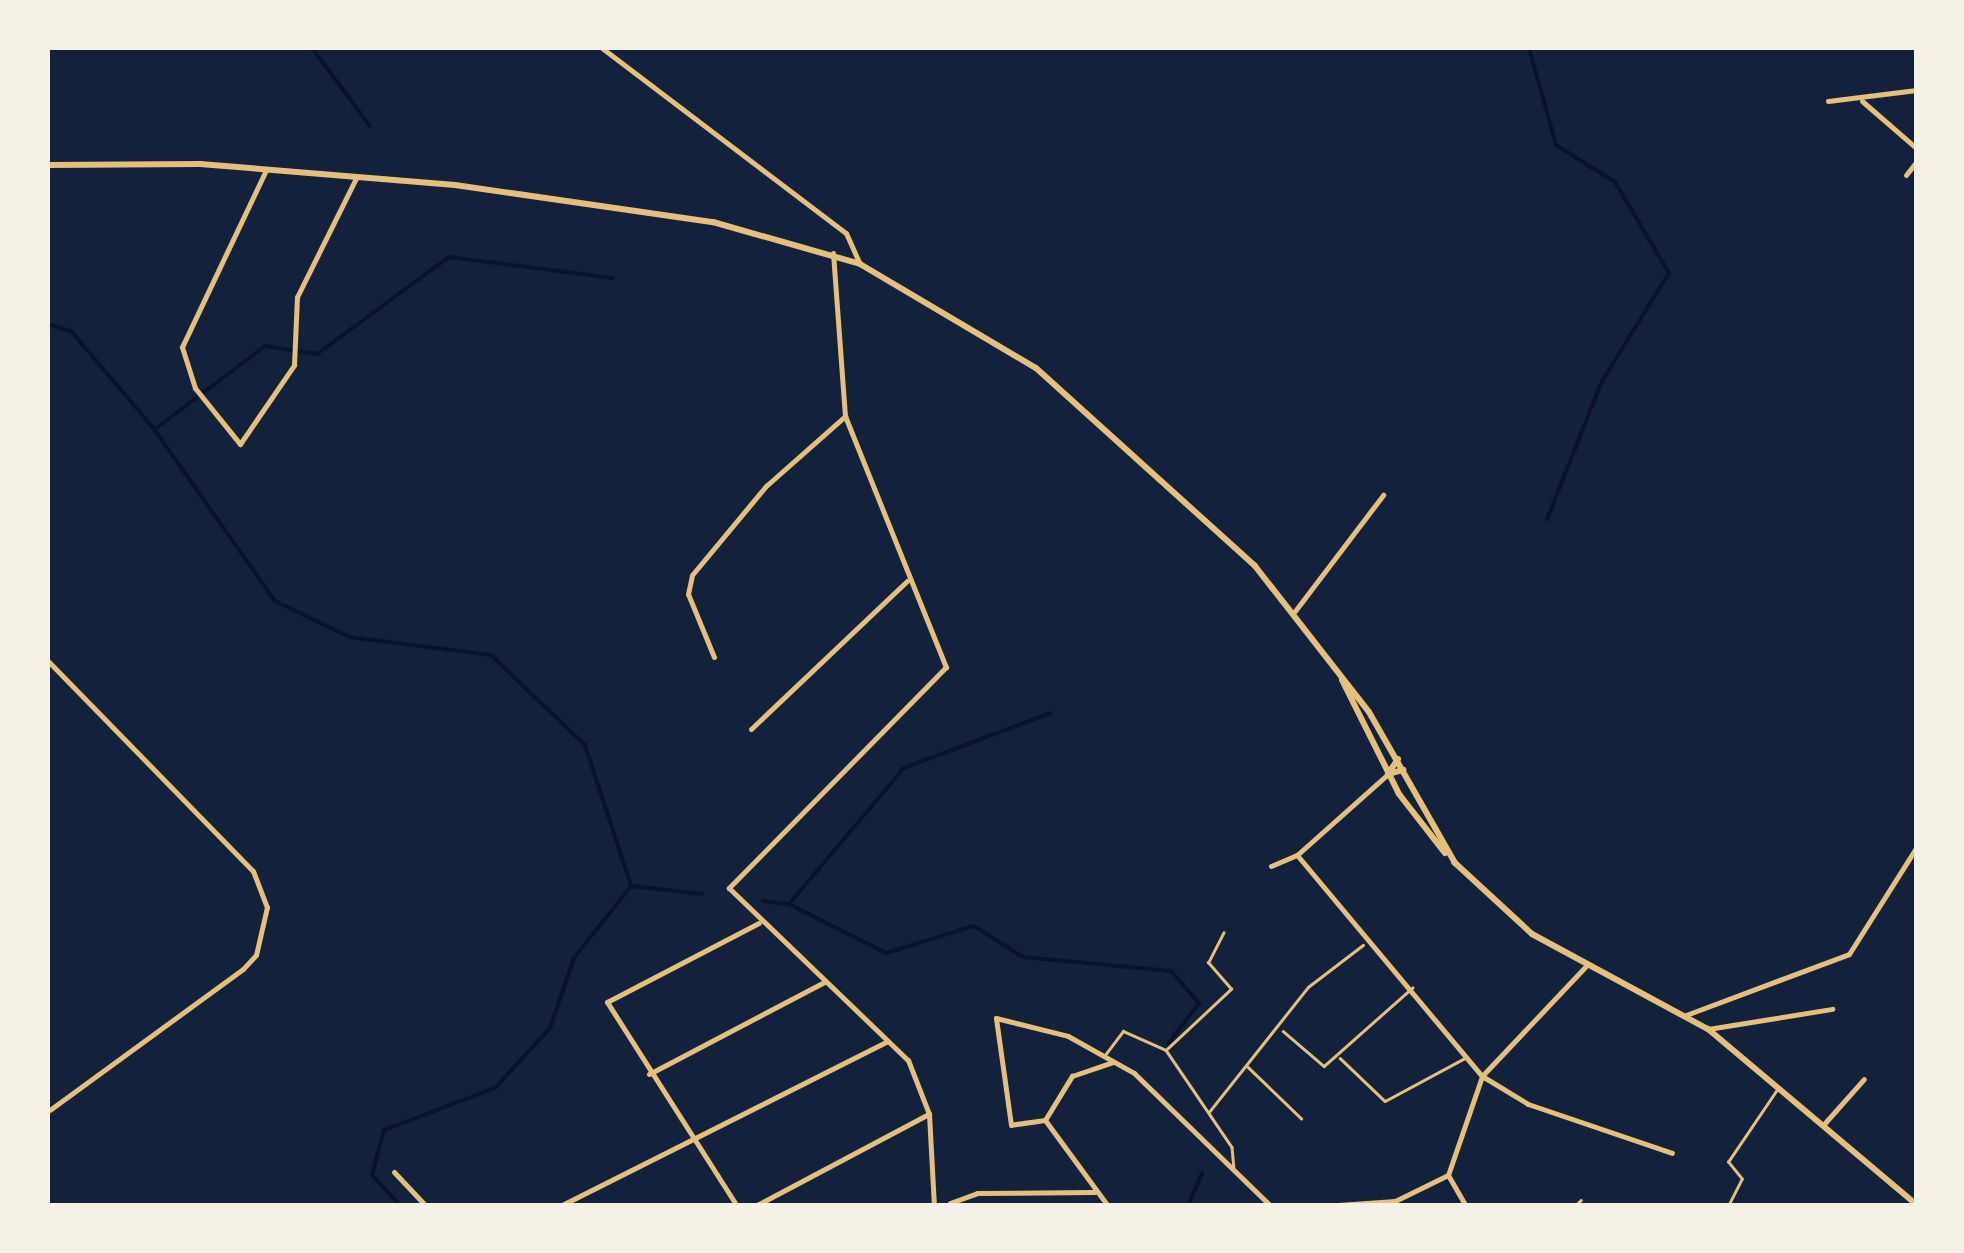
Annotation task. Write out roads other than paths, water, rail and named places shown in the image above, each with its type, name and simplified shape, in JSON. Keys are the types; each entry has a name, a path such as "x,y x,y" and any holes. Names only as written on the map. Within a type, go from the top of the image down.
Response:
{"street":[{"path":"602,48 846,233 860,264"},
{"path":"1828,100 1861,100 1916,90"},
{"path":"1861,100 1916,148"},
{"path":"1906,175 1916,162"},
{"path":"48,165 266,170 356,178 705,221 834,252 860,264 1036,368 1295,611 1398,758 1455,863"},
{"path":"266,170 182,348 194,388 240,444 294,366 296,297 356,178"},
{"path":"834,252 846,416 908,581 946,667 730,881 759,923 889,1040 923,1085 929,1114 934,1206"},
{"path":"714,657 688,594 692,575 766,486 846,416"},
{"path":"1295,611 1382,495"},
{"path":"752,729 908,581"},
{"path":"48,661 253,871 267,907 256,955 48,1111"},
{"path":"1340,675 1388,774 1455,863 1510,918 1586,966 1708,1029 1916,1204"},
{"path":"1271,866 1297,855 1388,774 1398,758"},
{"path":"1388,774 1404,770"},
{"path":"1686,1016 1849,954 1916,848"},
{"path":"1297,855 1364,945 1412,988 1482,1076 1528,1104 1672,1153"},
{"path":"738,1206 648,1075 608,998 759,923"},
{"path":"1324,1206 1395,1201 1448,1176 1482,1076 1586,966"},
{"path":"648,1075 824,982"},
{"path":"1708,1029 1832,1009"},
{"path":"1115,1062 1072,1076 1044,1120 1010,1126 993,1021 1052,1030 1115,1062 1271,1206"},
{"path":"560,1206 889,1040"},
{"path":"1824,1124 1864,1078"},
{"path":"755,1206 929,1114"},
{"path":"1044,1120 1108,1206"},
{"path":"394,1172 426,1206"},
{"path":"1448,1176 1466,1206"},
{"path":"949,1205 977,1192 1095,1192"}],"lane":[{"path":"1166,1050 1231,990 1208,963 1224,933"},
{"path":"1209,1112 1282,1030 1308,987 1364,945"},
{"path":"1282,1030 1319,1064 1340,1057 1412,988"},
{"path":"1105,1056 1123,1031 1166,1050 1232,1147 1234,1170"},
{"path":"1340,1057 1386,1101 1465,1058"},
{"path":"1248,1066 1300,1118"},
{"path":"1728,1206 1742,1179 1728,1162 1779,1087"},
{"path":"1575,1206 1582,1200"}],"waterway":[{"path":"312,48 370,126"},
{"path":"1529,48 1556,145 1615,182 1669,273 1602,381 1547,519"},
{"path":"155,429 265,346 317,354 449,257 613,278"},
{"path":"48,324 71,331 154,429 275,601 349,637 491,655 585,745 631,886 703,894"},
{"path":"789,904 904,768 1050,713"},
{"path":"401,1206 372,1175 384,1130 495,1088 550,1028 574,958 631,886"},
{"path":"763,901 789,904 886,953 974,926 1023,957 1171,971 1199,1003 1168,1044"},
{"path":"1188,1206 1202,1173"}]}
